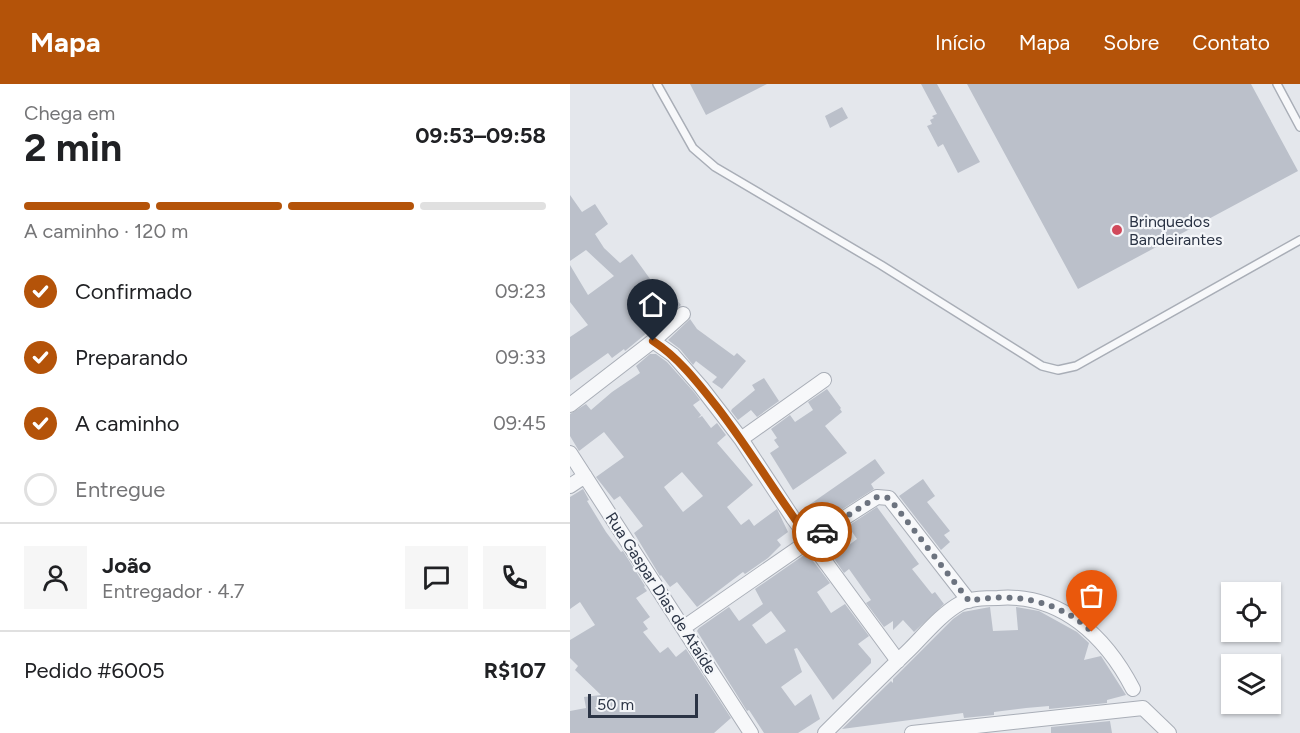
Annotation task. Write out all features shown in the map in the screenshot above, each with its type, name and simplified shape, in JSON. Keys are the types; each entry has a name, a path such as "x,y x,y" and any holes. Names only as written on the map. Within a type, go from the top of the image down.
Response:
{"street":[{"path":"570,405 684,314"},
{"path":"653,341 672,355 701,387 741,439 897,661"},
{"path":"741,439 824,380"},
{"name":"Rua Gaspar Dias de Ataíde","path":"570,453 751,733"},
{"path":"570,486 585,476"},
{"path":"683,628 810,540 877,497 889,498 969,601"},
{"path":"825,733 954,608 969,601 1003,597 1026,598 1060,610 1084,624 1103,643 1134,689"},
{"path":"912,733 1024,727 1143,708 1169,733"}],"lane":[{"path":"657,84 693,148 715,167 880,264 1042,366 1058,370 1076,366 1300,240"},
{"path":"1277,84 1300,127"}],"building":[{"path":"690,84 767,84 706,115"},
{"path":"921,84 937,84 980,162 958,173 943,144 938,147 927,126 932,124 930,120 934,118 932,116 937,114"},
{"name":"Brinquedos Bandeirantes","path":"967,84 1251,84 1298,171 1078,289"},
{"path":"842,107 848,118 830,128 825,116"},
{"path":"570,195 582,212 595,204 608,224 595,234 604,248 620,263 632,254 661,294 666,290 674,301 676,299 681,305 625,351 624,349 612,358 608,353 570,380 570,337 588,325 570,302 570,265 588,295 614,276 586,250 570,261"},
{"path":"690,319 697,329 734,356 737,353 746,361 722,389 712,382 717,377 696,361 693,365 680,349 668,340"},
{"path":"650,354 656,354 667,362 700,400 693,405 701,415 698,418 702,416 711,428 717,423 726,435 717,443 753,485 727,507 741,525 749,519 754,526 777,509 788,532 777,540 781,545 768,558 745,574 743,572 697,607 677,582 670,587 660,576 634,533 643,526 620,496 614,500 596,477 624,457 604,432 579,451 570,436 570,414 586,404 591,410 640,373 636,366","holes":["682,472 703,496 683,512 664,487"]},
{"path":"764,378 779,401 757,417 751,410 738,420 731,411 732,409 755,390 752,385"},
{"path":"827,389 842,412 825,426 847,453 793,490 770,453 779,447 774,440 777,438 771,429 790,415 795,422 813,410 808,402"},
{"path":"875,459 885,473 871,484 874,489 838,512 835,508 815,522 807,512 812,509 809,505"},
{"path":"923,479 935,496 927,502 950,531 944,535 950,542 941,550 899,496"},
{"path":"583,489 589,500 587,501 606,532 621,552 623,551 645,586 647,591 636,598 650,617 643,622 648,629 643,632 660,653 668,647 676,657 686,649 731,718 714,733 570,733 570,711 586,708 584,697 601,695 575,670 578,666 570,658 570,640 595,625 580,602 570,609 570,497"},
{"path":"877,507 919,564 912,569 932,594 935,592 944,604 914,632 903,620 893,630 893,621 884,627 866,603 871,600 849,569 844,573 833,557 857,539 848,526"},
{"path":"807,553 830,583 817,592 831,613 845,604 869,636 858,644 871,659 871,663 833,700 797,648 794,649 802,672 781,687 795,706 811,694 820,719 798,733 764,733 749,710 747,711 697,631 729,607 739,621 763,604 755,589","holes":["771,611 786,631 766,644 752,625"]},
{"path":"990,607 993,631 1018,630 1016,607 1039,611 1077,632 1089,643 1084,660 1101,656 1126,695 1107,700 1107,703 1049,709 1049,706 1026,708 994,712 994,715 964,718 963,713 842,729 891,681 893,683 893,679 953,619 963,612"},
{"path":"1110,721 1112,733 1051,733 1051,727"}],"way so far":[{"path":"822,532 877,497 884,496 889,498 969,601 1003,597 1026,598 1060,610 1077,619 1092,632"}],"place":[{"name":"Brinquedos Bandeirantes","path":"1117,230"}],"route":[{"path":"653,341 672,355 701,387 741,439 810,540 822,532"}]}
